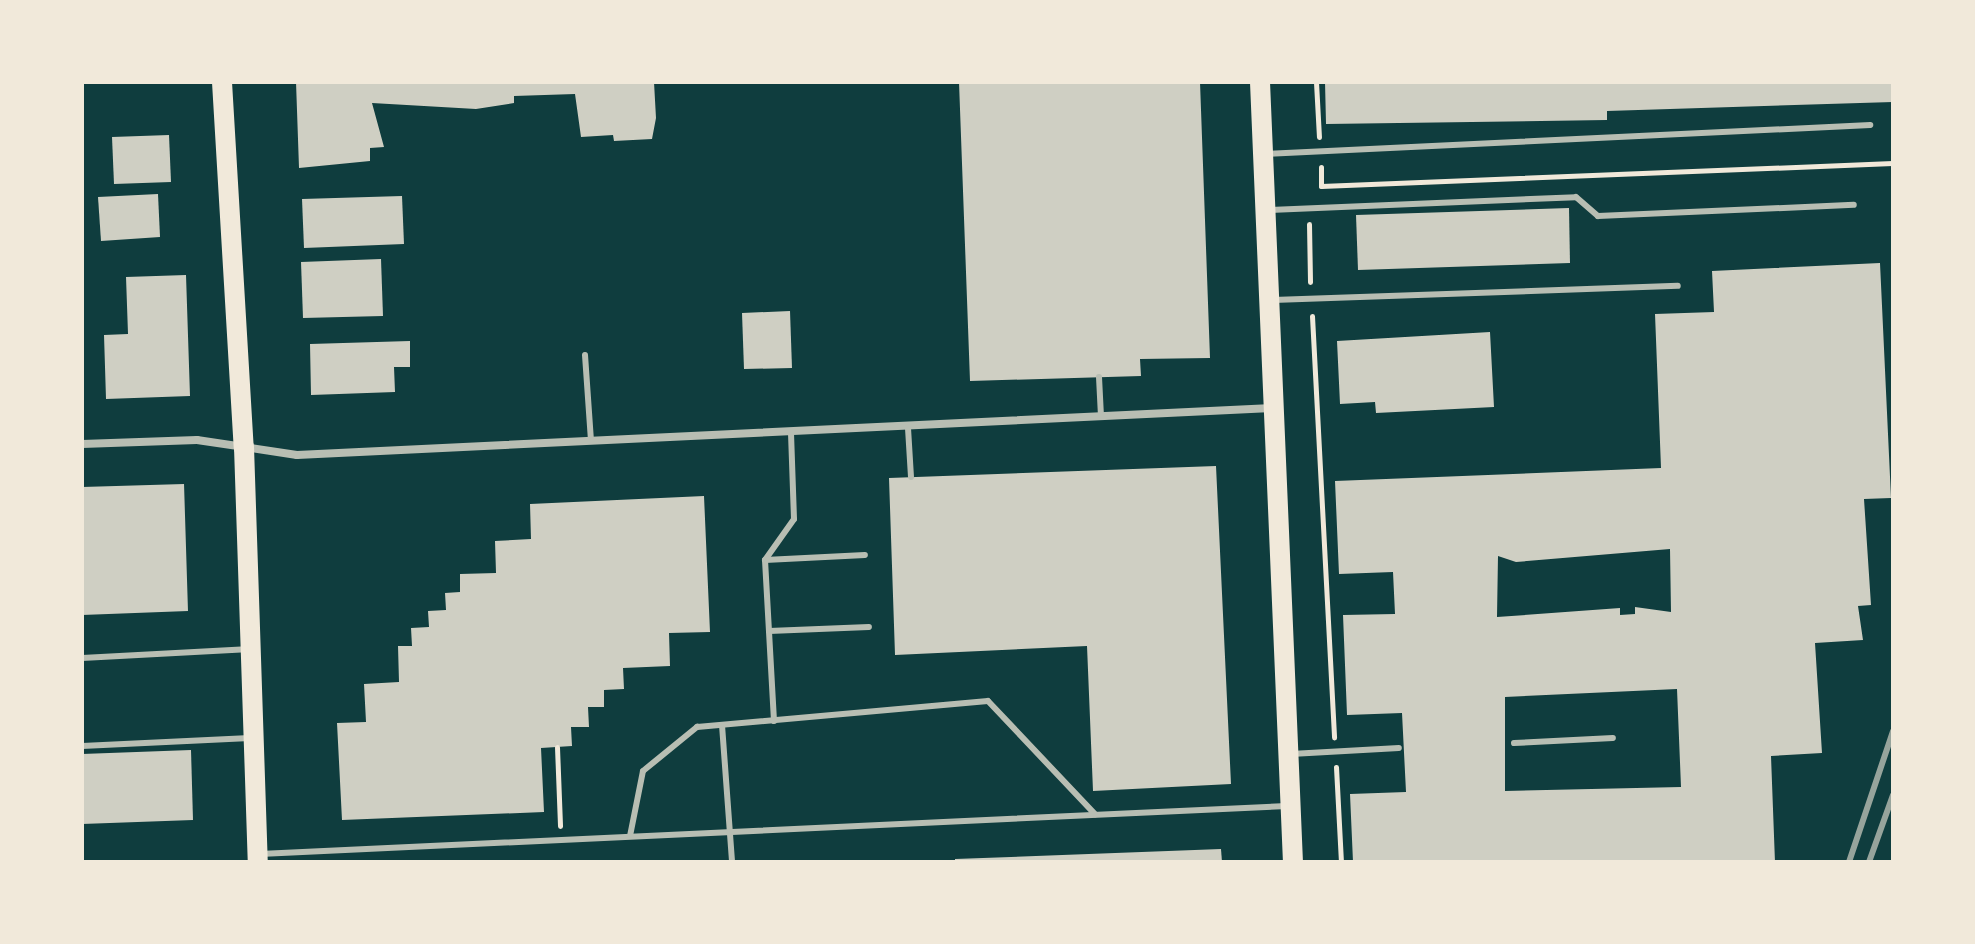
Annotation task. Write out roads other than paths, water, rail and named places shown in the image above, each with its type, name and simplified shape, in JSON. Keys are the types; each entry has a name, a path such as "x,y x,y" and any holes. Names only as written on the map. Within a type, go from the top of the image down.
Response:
{"main road":[{"path":"222,82 244,447 258,858"},
{"path":"1260,82 1293,862"}],"street":[{"path":"82,444 197,440 297,455 791,434 1274,408"}],"lane":[{"path":"1263,154 1870,125"},
{"path":"1265,211 1576,197 1598,216 1854,205"},
{"path":"1269,300 1678,286"},
{"path":"585,355 591,441"},
{"path":"1099,377 1101,417"},
{"path":"908,428 911,477"},
{"path":"774,721 765,560 794,519 791,434"},
{"path":"765,560 865,555"},
{"path":"769,631 869,627"},
{"path":"82,658 251,649"},
{"path":"630,836 643,771 697,727 988,701 1095,814"},
{"path":"722,725 732,862"},
{"path":"82,746 254,738"},
{"path":"1514,743 1613,738"},
{"path":"1289,754 1399,748"},
{"path":"258,858 630,836 1291,805"}],"railway":[{"path":"1849,862 1893,731"},
{"path":"1869,862 1893,795"}]}
